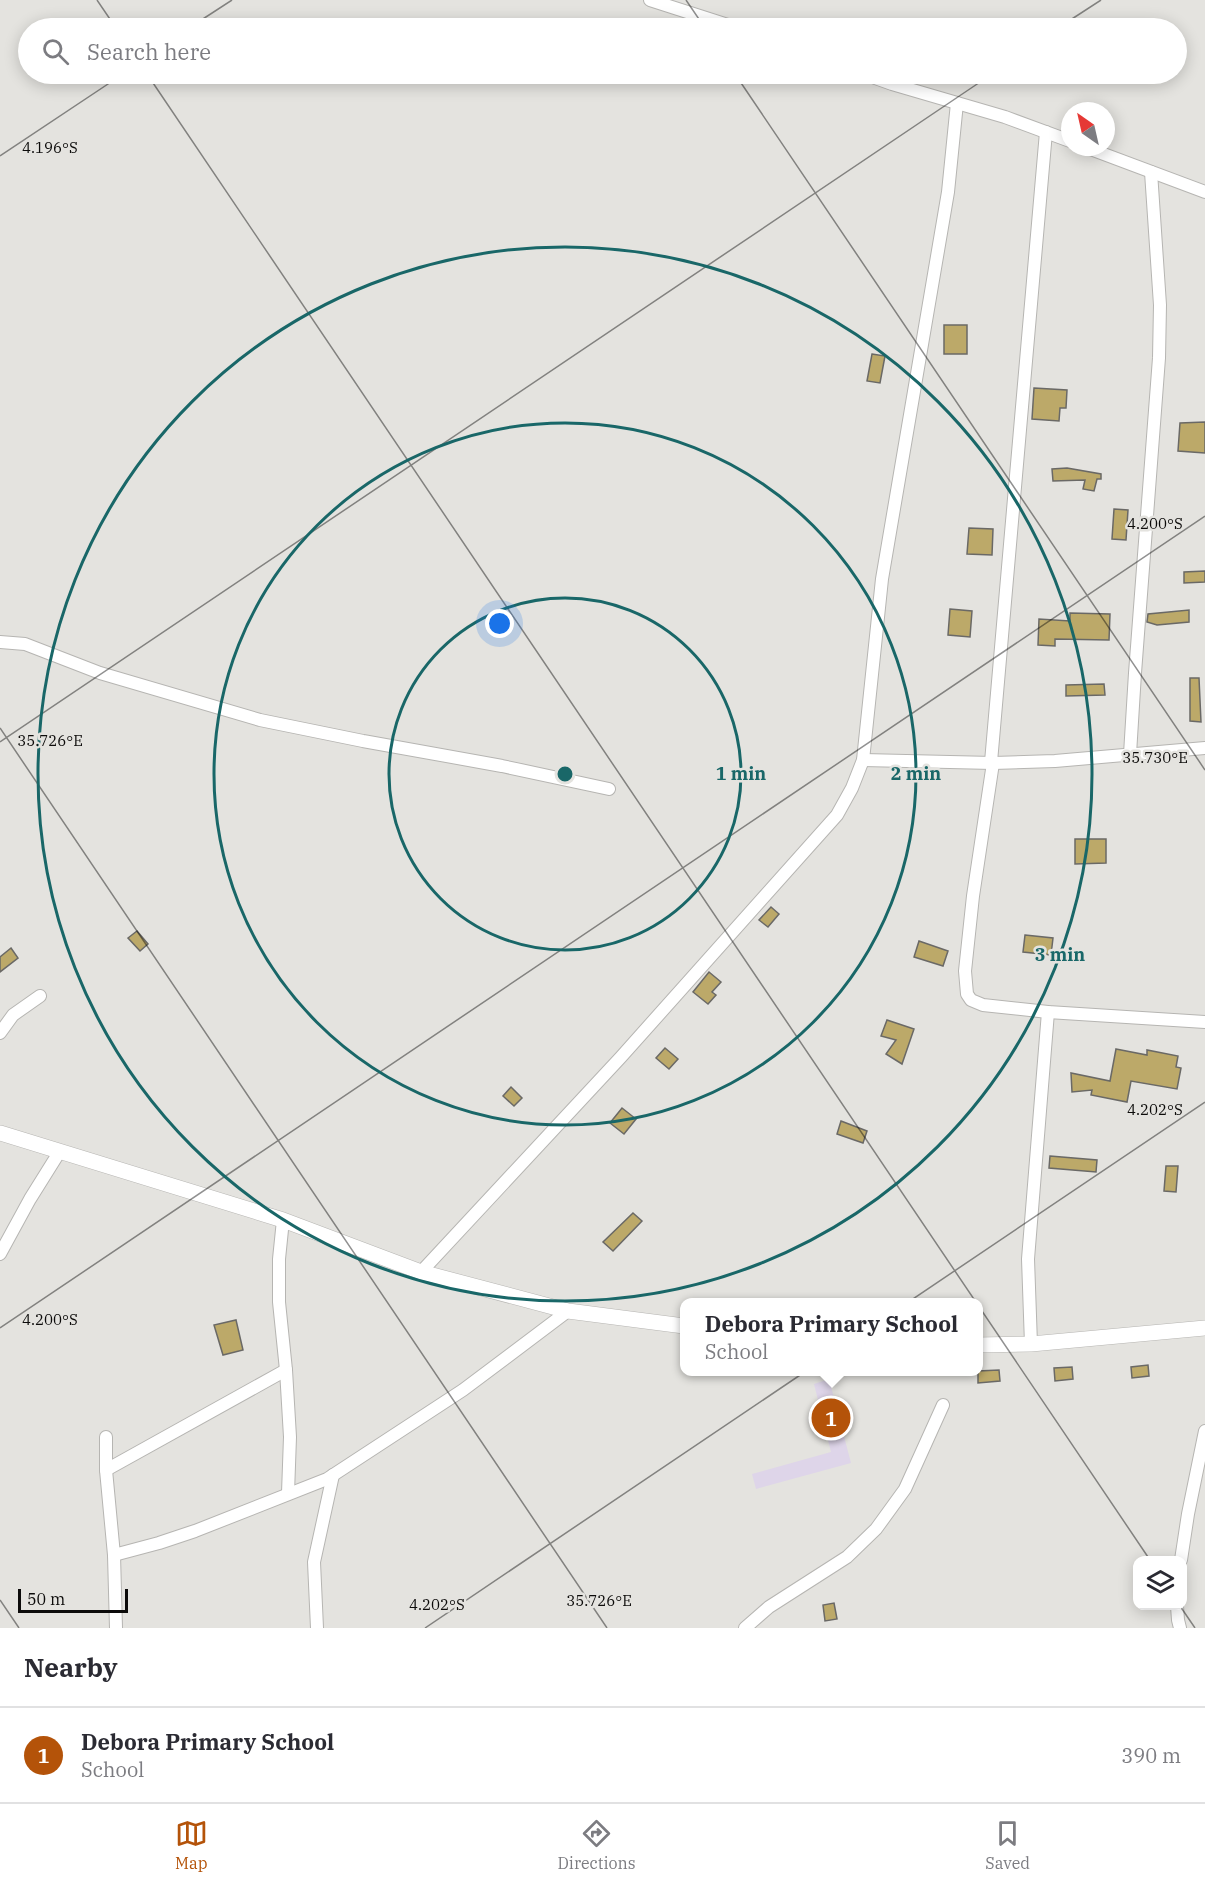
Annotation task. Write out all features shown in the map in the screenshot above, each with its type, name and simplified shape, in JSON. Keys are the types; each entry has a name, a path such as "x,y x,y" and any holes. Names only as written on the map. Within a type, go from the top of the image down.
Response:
{"street":[{"path":"650,0 686,6 714,18"},
{"path":"892,84 1005,117 1061,138"},
{"path":"421,1272 621,1057 837,815 852,788 863,760 882,579 948,192 957,103"},
{"path":"1046,132 991,762 993,763 971,906 965,971 967,994 971,1000 982,1005 1048,1012 1205,1022"},
{"path":"1108,156 1205,192"},
{"path":"1130,754 1159,358 1160,305 1151,172"},
{"path":"0,642 25,644 100,673 260,720 502,766 609,789"},
{"path":"863,760 993,763 1055,761 1205,748"},
{"path":"0,1033 13,1016 40,996"},
{"path":"1031,1344 1028,1259 1048,1012"},
{"path":"0,1132 284,1220 421,1272 568,1311 680,1325"},
{"path":"0,1254 60,1151"},
{"path":"284,1220 279,1259 279,1302 290,1437 288,1493"},
{"path":"114,1554 195,1532 333,1475 463,1390 568,1311"},
{"path":"983,1345 1031,1344 1205,1328"},
{"path":"106,1470 286,1370"},
{"path":"745,1628 769,1607 847,1557 876,1529 905,1489 943,1405"},
{"path":"1182,1556 1205,1431"},
{"path":"106,1437 106,1470 114,1554 116,1628"},
{"path":"317,1628 314,1562 333,1475"},
{"path":"1177,1610 1180,1628"}],"shaded area":[{"path":"829,1379 851,1463 756,1489 752,1474 831,1452 814,1384"}],"building":[{"path":"944,325 967,325 967,354 944,354"},
{"path":"872,354 885,356 880,383 867,381"},
{"path":"1034,388 1067,390 1066,408 1060,408 1059,421 1032,419"},
{"path":"1205,422 1205,453 1178,451 1180,423"},
{"path":"1067,468 1101,474 1101,479 1097,479 1094,491 1083,489 1085,480 1053,481 1052,469"},
{"path":"1114,509 1128,510 1126,540 1112,539"},
{"path":"969,528 993,529 992,555 967,554"},
{"path":"1205,571 1205,582 1184,583 1184,572"},
{"path":"950,609 972,611 970,637 948,635"},
{"path":"1189,610 1189,622 1157,625 1147,622 1148,614"},
{"path":"1070,613 1110,614 1109,640 1055,639 1055,646 1038,645 1039,619 1070,621"},
{"path":"1190,678 1199,678 1201,722 1190,721"},
{"path":"1104,684 1105,695 1066,696 1066,685"},
{"path":"1075,839 1106,839 1106,863 1075,864"},
{"path":"771,907 779,914 768,927 759,920"},
{"path":"137,931 148,944 140,951 128,938"},
{"path":"1025,935 1053,938 1051,955 1023,952"},
{"path":"919,941 948,951 943,966 914,957"},
{"path":"11,948 18,958 0,972 0,957"},
{"path":"709,972 721,982 712,992 716,995 708,1004 693,992"},
{"path":"887,1020 914,1029 902,1064 886,1054 896,1040 881,1036"},
{"path":"665,1048 678,1059 669,1069 656,1058"},
{"path":"1116,1049 1147,1055 1147,1050 1178,1056 1176,1067 1181,1068 1177,1089 1131,1081 1127,1102 1091,1095 1092,1090 1072,1092 1071,1073 1110,1081"},
{"path":"511,1087 522,1098 514,1106 503,1096"},
{"path":"622,1108 636,1119 624,1134 610,1123"},
{"path":"841,1121 867,1131 863,1143 837,1134"},
{"path":"1050,1156 1097,1160 1096,1172 1049,1168"},
{"path":"1166,1166 1178,1166 1176,1192 1164,1191"},
{"path":"633,1213 642,1221 613,1251 603,1242"},
{"path":"236,1320 243,1350 223,1355 214,1325"},
{"path":"1148,1365 1149,1376 1132,1378 1131,1367"},
{"path":"1072,1367 1073,1379 1055,1381 1054,1368"},
{"path":"999,1370 1000,1381 978,1383 978,1376 983,1376 983,1371"},
{"path":"834,1603 837,1619 825,1621 823,1605"}],"place":[{"name":"Debora Primary School","path":"831,1418"}]}
